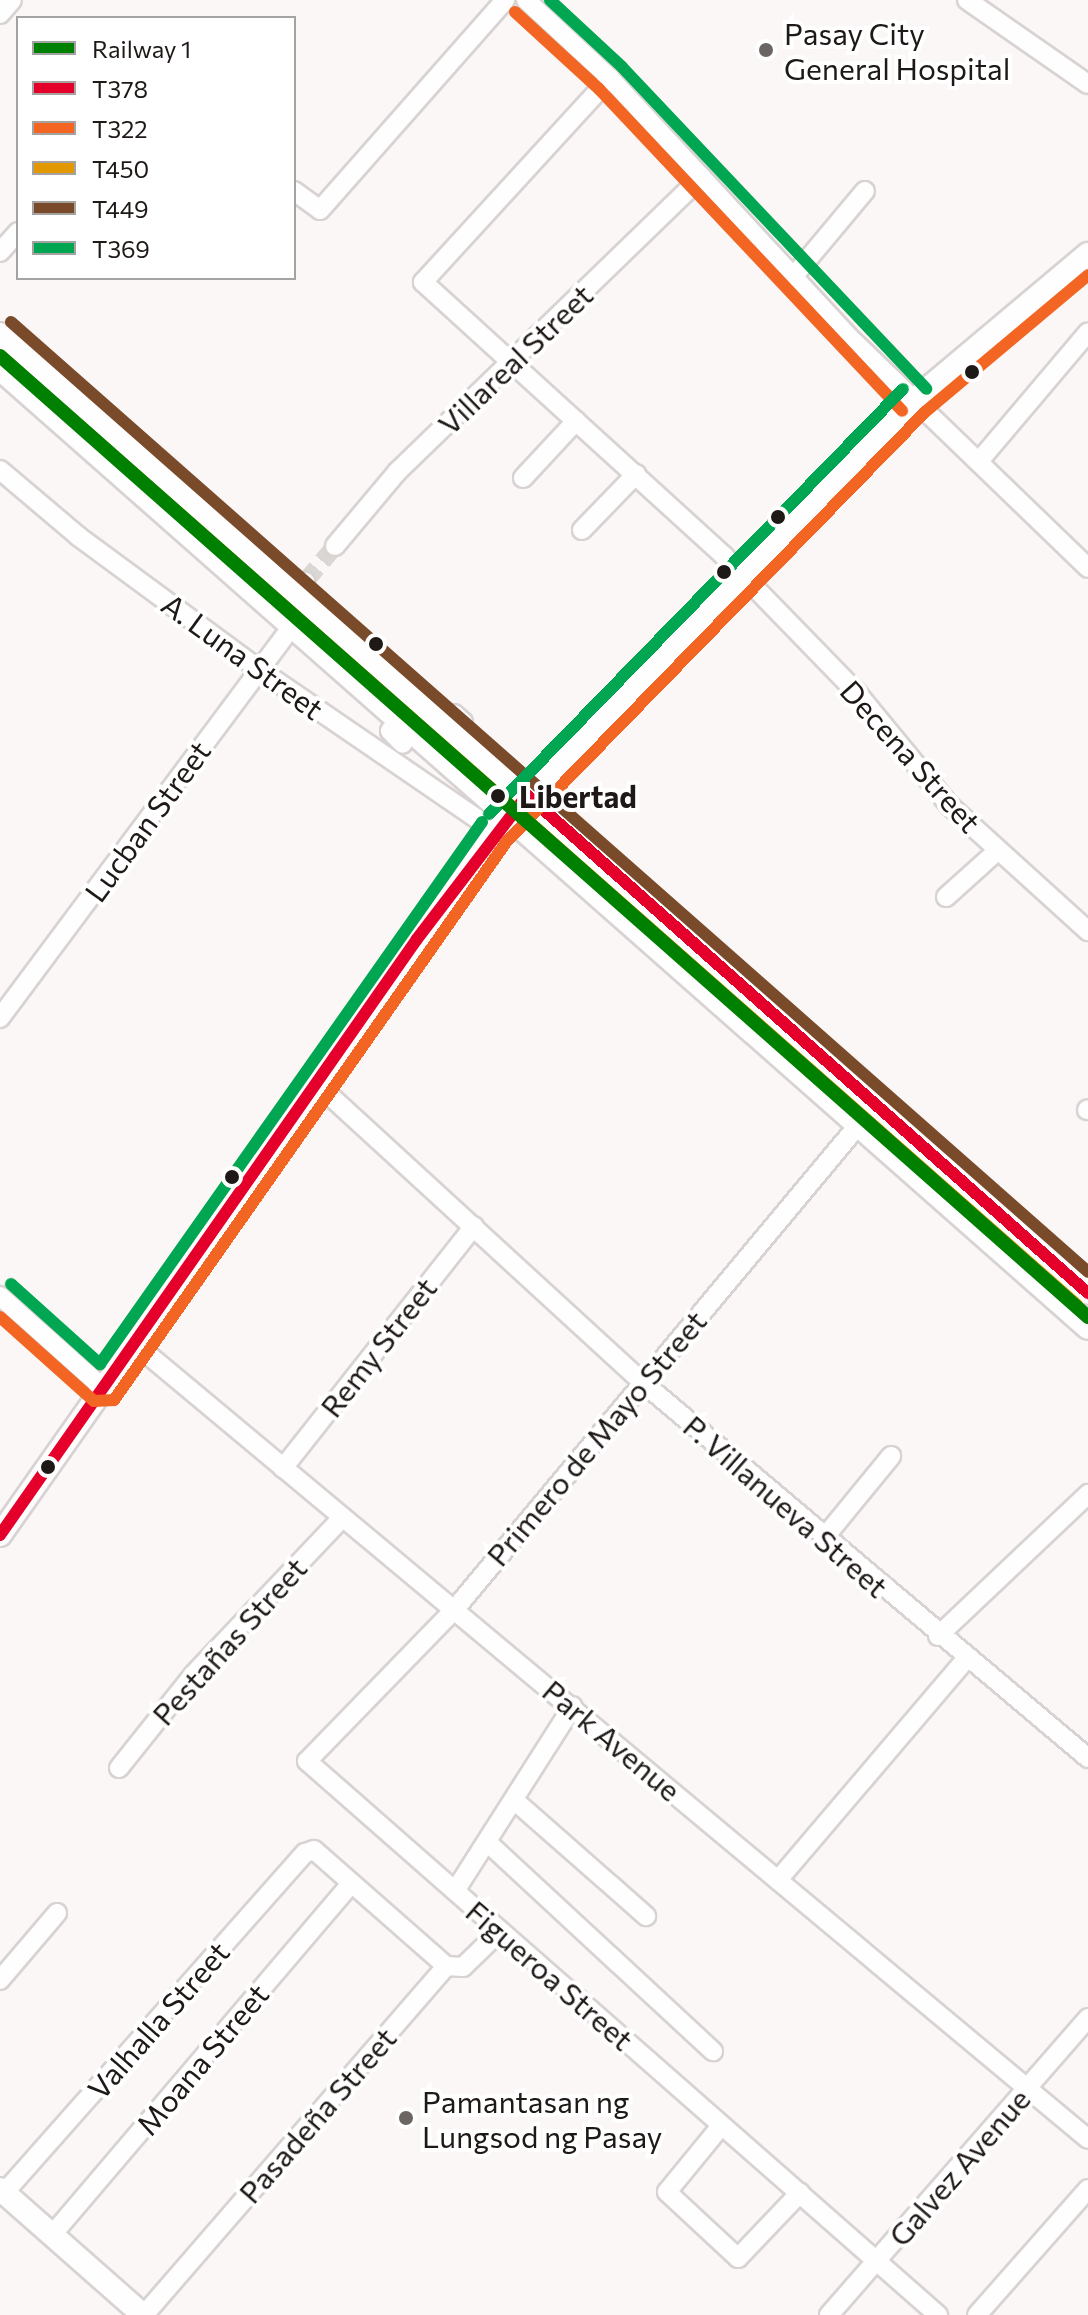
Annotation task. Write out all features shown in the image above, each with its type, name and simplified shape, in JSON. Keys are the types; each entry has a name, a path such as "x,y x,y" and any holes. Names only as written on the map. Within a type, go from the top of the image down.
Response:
{"main road":[{"path":"0,1535 502,823 741,573 914,400 1088,254"},
{"path":"0,334 301,588 455,723 527,795 1081,1287 1057,1300"},
{"path":"0,369 401,719 502,823 858,1123 1088,1328"},
{"path":"2,2191 143,2315"}],"street":[{"path":"0,14 12,0"},
{"path":"296,192 320,210 505,0"},
{"path":"526,0 610,78 793,277 914,400 980,460 1088,568"},
{"path":"967,0 1088,84"},
{"name":"Decena Street","path":"610,78 423,282 741,573 997,851 1088,931"},
{"name":"Villareal Street","path":"335,546 397,472 701,177"},
{"path":"793,277 865,191"},
{"path":"0,252 16,234"},
{"path":"980,460 1088,332"},
{"path":"523,478 576,421"},
{"name":"A. Luna Street","path":"0,470 78,536 257,668 502,823"},
{"path":"582,530 636,474"},
{"path":"291,622 301,588"},
{"name":"Lucban Street","path":"0,1018 291,622"},
{"path":"401,719 390,731 403,744"},
{"path":"946,897 997,851"},
{"name":"P. Villanueva Street","path":"316,1083 641,1381 938,1636 1088,1758"},
{"name":"Primero de Mayo Street","path":"307,1761 455,1609 641,1381 875,1105"},
{"name":"Remy Street","path":"283,1468 474,1226"},
{"path":"0,1296 103,1388"},
{"name":"Park Avenue","path":"134,1343 573,1706 1088,2139"},
{"path":"824,1538 891,1456"},
{"path":"938,1636 1088,1494"},
{"name":"Pestañas Street","path":"119,1768 194,1674 343,1517"},
{"path":"778,1880 966,1659"},
{"path":"455,1891 573,1706"},
{"name":"Figueroa Street","path":"307,1761 938,2315"},
{"path":"514,1800 646,1916"},
{"path":"487,1842 713,2051"},
{"name":"Valhalla Street","path":"2,2191 299,1860 314,1850 351,1884"},
{"path":"351,1884 446,1966"},
{"name":"Moana Street","path":"52,2235 351,1884"},
{"path":"0,1980 57,1913"},
{"name":"Pasadeña Street","path":"143,2315 446,1966 463,1967 500,1931"},
{"name":"Galvez Avenue","path":"829,2315 1088,2018"},
{"path":"721,2126 667,2192 738,2258 800,2193"},
{"path":"977,2315 1088,2189"}],"tunnel":[{"path":"305,582 335,546"}],"rail line":[{"name":"1","path":"0,356 1088,1317"}],"transit line":[{"name":"T369","path":"550,0 622,67 926,389"},
{"name":"T322","path":"515,12 599,89 902,411"},
{"name":"T322","path":"0,1317 94,1401 114,1400 507,841 925,412 1088,275"},
{"name":"T449","path":"11,322 1088,1272"},
{"name":"T450","path":"0,355 1077,1305"},
{"name":"T369","path":"489,814 903,389"},
{"name":"T378","path":"0,1535 417,939 527,795 1088,1293"},
{"name":"T369","path":"11,1284 100,1364 482,822"}],"place":[{"name":"Pasay City General Hospital","path":"766,50"},
{"name":"Libertad","path":"498,796"},
{"name":"Pamantasan ng Lungsod ng Pasay","path":"406,2118"}]}
